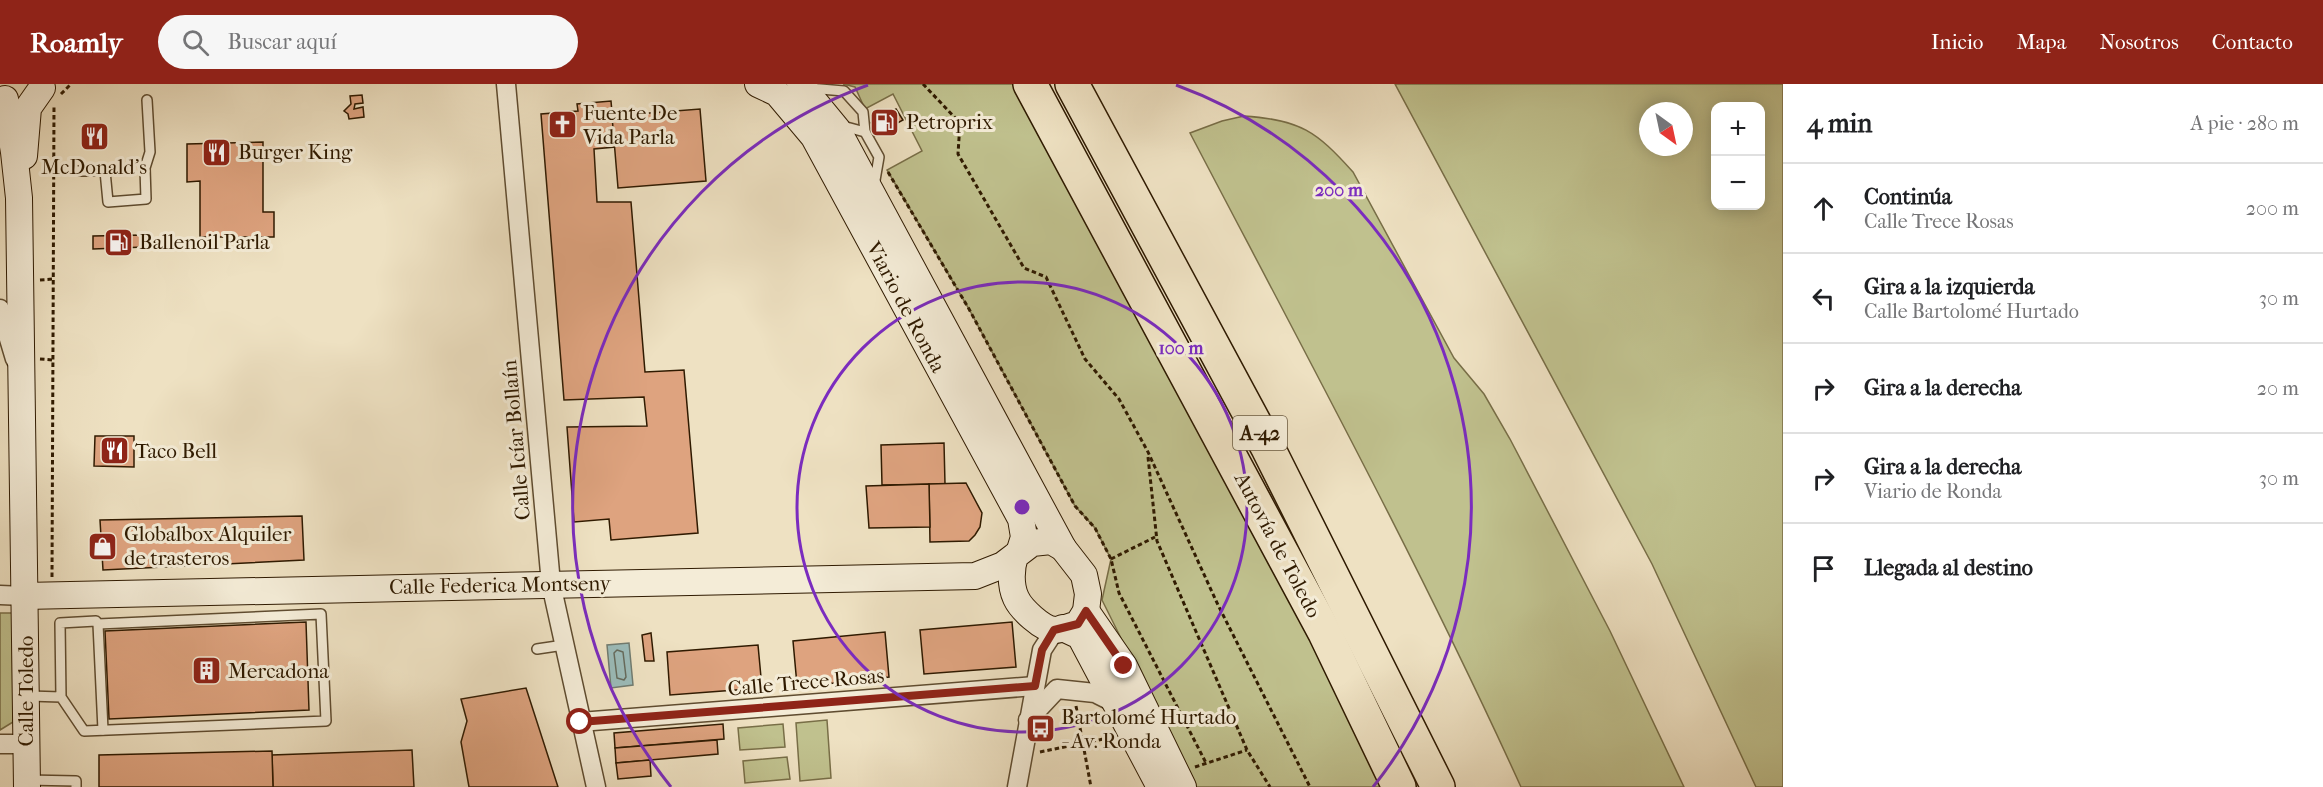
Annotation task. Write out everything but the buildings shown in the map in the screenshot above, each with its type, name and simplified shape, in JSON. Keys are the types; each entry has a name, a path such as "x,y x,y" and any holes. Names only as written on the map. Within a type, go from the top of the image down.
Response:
{"highway":[{"name":"Autovía de Toledo","path":"1030,84 1325,633 1399,787"},
{"name":"Autovía de Toledo","path":"1072,84 1268,448 1438,787"}],"street":[{"name":"Calle Icíar Bollaín","path":"506,84 551,584 596,787"},
{"name":"Viario de Ronda","path":"758,84 777,93 814,137 1021,519 1024,537 1018,553"},
{"path":"3,116 18,99 31,96 44,86"},
{"name":"Calle Toledo","path":"27,784 26,696 12,596 20,378 19,198 28,108 44,86"},
{"name":"Viario de Ronda","path":"801,86 832,122 1063,548"},
{"name":"Calle Toledo","path":"3,116 19,198"},
{"path":"0,309 20,378"},
{"path":"1048,632 1078,624 1086,611 1088,594 1084,575 1063,548 1051,541 1032,543 1018,553 1012,566 1016,598 1048,632 1080,636 1132,733 1173,782"},
{"name":"Calle Federica Montseny","path":"12,596 975,576 1004,565 1018,553"},
{"name":"Calle Federica Montseny","path":"975,576 1016,598"},
{"path":"1086,611 1124,666 1173,782"},
{"path":"1017,787 1028,720 1048,632"},
{"name":"Calle Trece Rosas","path":"580,722 1035,686"},
{"path":"1028,720 1057,689 1095,693 1117,704"},
{"path":"0,744 26,744"}],"lane":[{"path":"801,86 844,91 863,112 865,132 879,157 873,195"},
{"path":"76,171 105,171 108,202 146,199 145,168 150,152 147,100"},
{"path":"832,122 865,132"},
{"path":"321,614 326,721 84,731 61,697 60,623 96,621 98,624 321,614"},
{"path":"98,624 103,730"},
{"path":"537,649 564,645"},
{"path":"26,696 61,697"},
{"path":"27,784 76,781 76,787"}],"path":[{"path":"52,596 54,101 71,84"},
{"path":"923,84 960,123 958,154 1024,268 1046,277 1085,359 1119,399 1148,452 1218,605 1310,787"},
{"path":"879,157 969,309 1075,506 1095,528 1111,559 1119,593 1206,763"},
{"path":"1148,452 1156,536 1247,750 1270,787"},
{"path":"1111,559 1156,536"},
{"path":"1073,691 1091,787"},
{"path":"1022,756 1132,733"},
{"path":"1173,782 1206,763 1247,750"}],"green space":[{"path":"843,84 1014,84 1251,522 1385,787 1195,787 1102,600 1111,559 1095,528 1075,506 969,309 887,170 922,151 893,94 865,109 855,87"},
{"path":"1395,84 1783,84 1783,787 1756,787 1652,564"},
{"path":"1244,116 1280,121 1306,130 1317,137 1353,172 1454,358 1484,394 1510,439 1610,631 1684,787 1521,787 1402,539 1190,133 1222,121"},
{"path":"0,613 12,613 13,722 0,730"},
{"path":"827,720 831,778 800,781 796,723"},
{"path":"783,724 785,747 740,750 738,728"},
{"path":"787,757 790,779 745,783 743,761"}],"water":[{"path":"629,643 633,685 611,688 607,645"}],"place":[{"name":"Petroprix","path":"885,122"},
{"name":"Fuente De Vida Parla","path":"562,125"},
{"name":"McDonald's","path":"94,136"},
{"name":"Burger King","path":"217,152"},
{"name":"Ballenoil Parla","path":"118,242"},
{"name":"Taco Bell","path":"114,451"},
{"name":"Globalbox Alquiler de trasteros","path":"103,546"},
{"name":"Mercadona","path":"207,671"},
{"name":"Bartolomé Hurtado - Av. Ronda","path":"1040,729"}],"route":[{"path":"580,722 1035,686 1042,650 1054,630 1078,624 1086,611 1124,666"}]}
